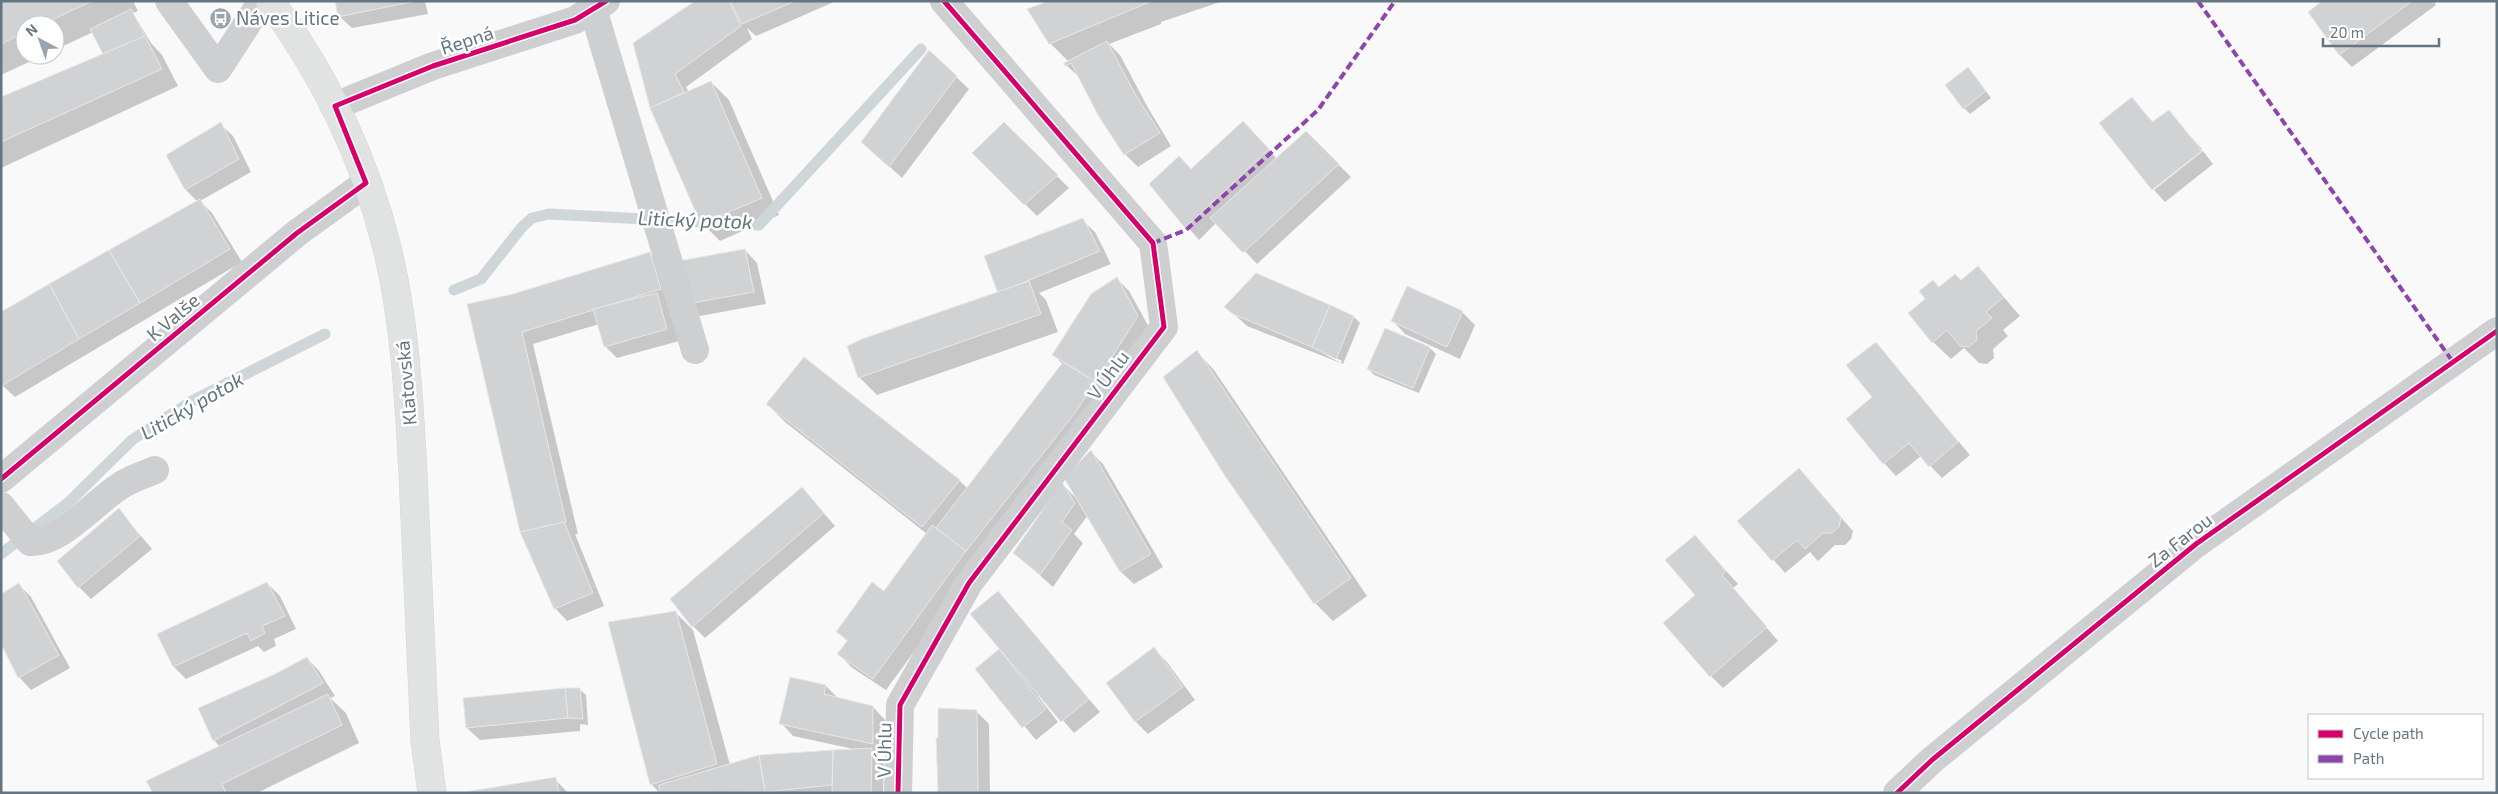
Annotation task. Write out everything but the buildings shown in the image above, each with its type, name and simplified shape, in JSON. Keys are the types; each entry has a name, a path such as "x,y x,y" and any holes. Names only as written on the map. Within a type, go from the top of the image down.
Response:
{"main road":[{"name":"Klatovská","path":"270,1 318,71 335,106 366,183 387,248 398,310 409,397 425,741 432,793"}],"street":[{"path":"169,1 218,69 262,1"},
{"name":"V Úhlu","path":"898,793 900,704 969,583 1164,327 1154,243 947,2"},
{"path":"600,5 648,194 695,350"},
{"name":"Řepná","path":"335,106 433,66 575,20 600,5"},
{"name":"K Valše","path":"1,479 297,233 366,183"},
{"name":"Za Farou","path":"1897,793 1940,754 2196,544 2497,332"},
{"path":"5,511 30,542 40,542 60,532 121,485 155,470"}],"waterway":[{"name":"Litický potok","path":"454,290 481,279 522,227 532,218 549,214 759,225 921,49"},
{"name":"Litický potok","path":"1,554 69,502 132,440 190,402 325,334"}],"marked path":[{"path":"1153,243 1186,230 1318,110 1395,1"},
{"path":"2198,1 2453,362"}],"cycle path":[{"path":"1,479 297,233 366,183 335,106 433,66 575,20 606,1"},
{"path":"898,793 900,705 969,583 1164,327 1153,243 944,1"},
{"path":"1897,793 1932,760 2196,544 2497,331"}],"place":[{"name":"Náves Litice","path":"220,18"}]}
